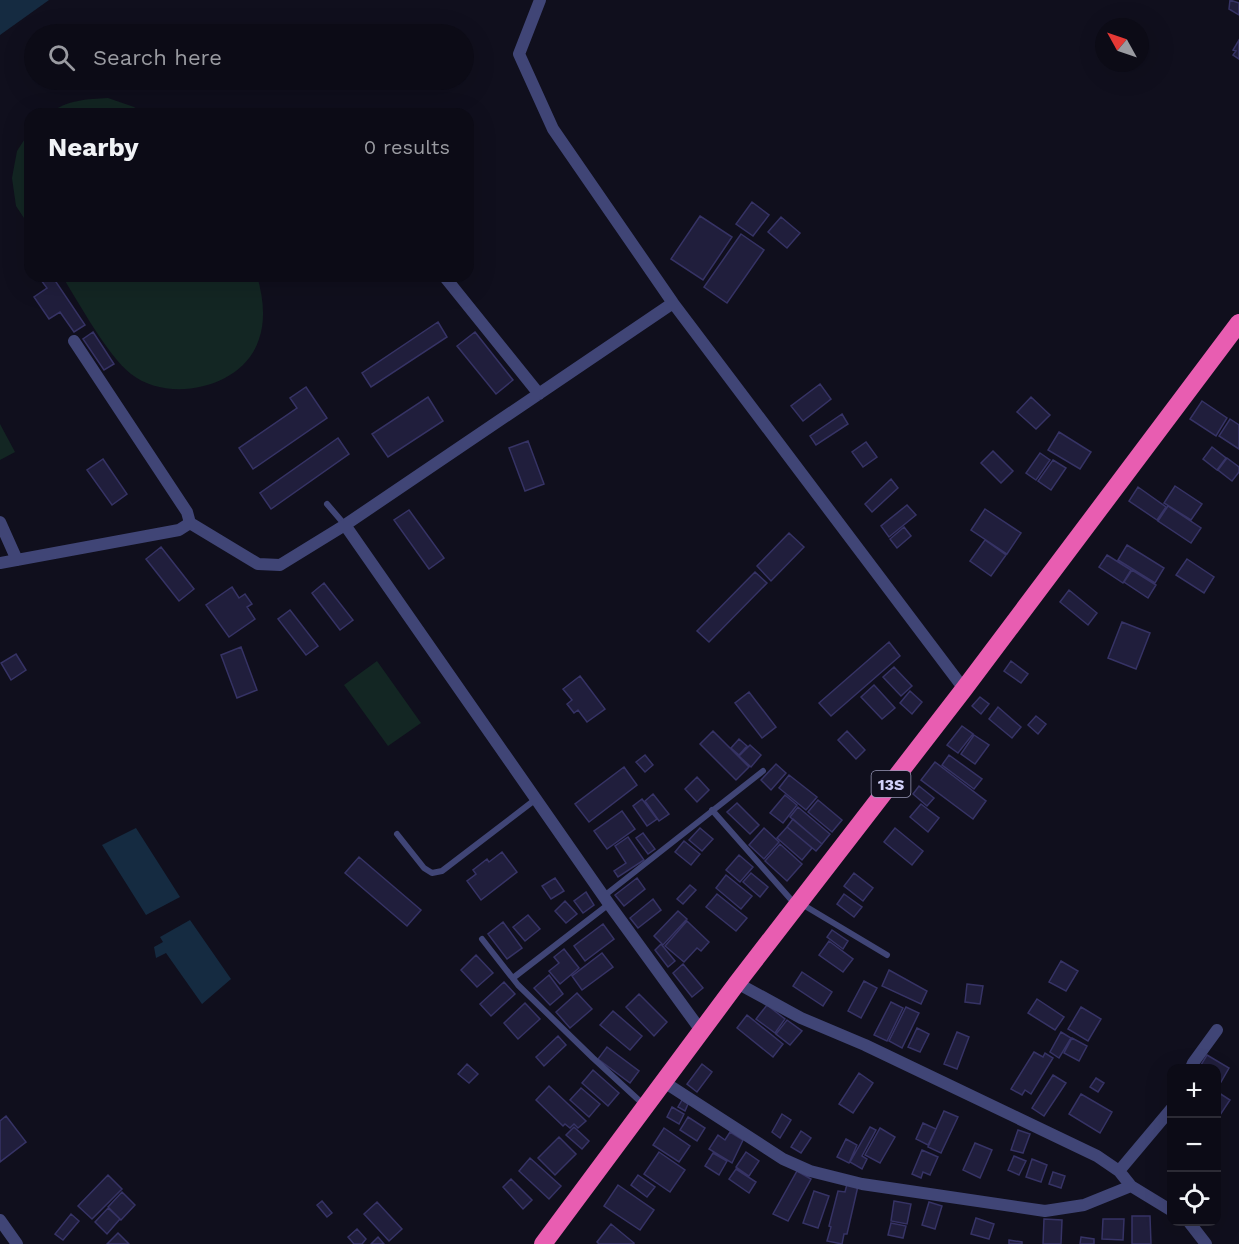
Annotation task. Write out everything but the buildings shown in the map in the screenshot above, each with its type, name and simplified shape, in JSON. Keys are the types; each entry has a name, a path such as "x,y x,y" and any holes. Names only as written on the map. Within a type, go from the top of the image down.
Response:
{"highway":[{"name":"13S","path":"543,1244 737,984 964,689 1239,323"}],"street":[{"path":"540,0 519,54 553,129 673,303 964,689"},
{"path":"449,282 539,394"},
{"path":"74,341 187,512 190,523 258,564 267,566 279,565 345,525 673,303"},
{"path":"0,522 17,560"},
{"path":"0,563 179,530 190,523"},
{"path":"345,525 606,900 702,1032"},
{"path":"737,984 801,1018 865,1045 1097,1156 1119,1171 1131,1186 1167,1208"},
{"path":"1193,1064 1217,1030"},
{"path":"664,1082 783,1159 810,1171 862,1184 1045,1211 1084,1205 1131,1186"},
{"path":"1119,1171 1167,1114"},
{"path":"0,1220 17,1244"},
{"path":"1193,1226 1206,1244"}],"lane":[{"path":"327,504 345,525"},
{"path":"513,978 712,810 763,771"},
{"path":"398,834 424,868 432,873 442,872 536,799"},
{"path":"712,810 798,904 887,955"},
{"path":"482,939 513,978 592,1058 646,1106"}],"green space":[{"path":"108,98 135,108 58,108 85,100"},
{"path":"24,140 24,218 16,206 12,178 17,151"},
{"path":"66,282 259,282 261,291 262,324 259,339 251,356 222,380 204,386 184,389 165,388 147,383 131,374 122,365 94,328"},
{"path":"0,424 15,452 0,460"},
{"path":"377,661 421,723 388,746 344,685"}],"water":[{"path":"0,0 49,0 0,35"},
{"path":"136,828 180,897 146,915 102,845"},
{"path":"190,920 231,979 202,1004 166,953 156,958 154,947 163,942 160,937"}]}
